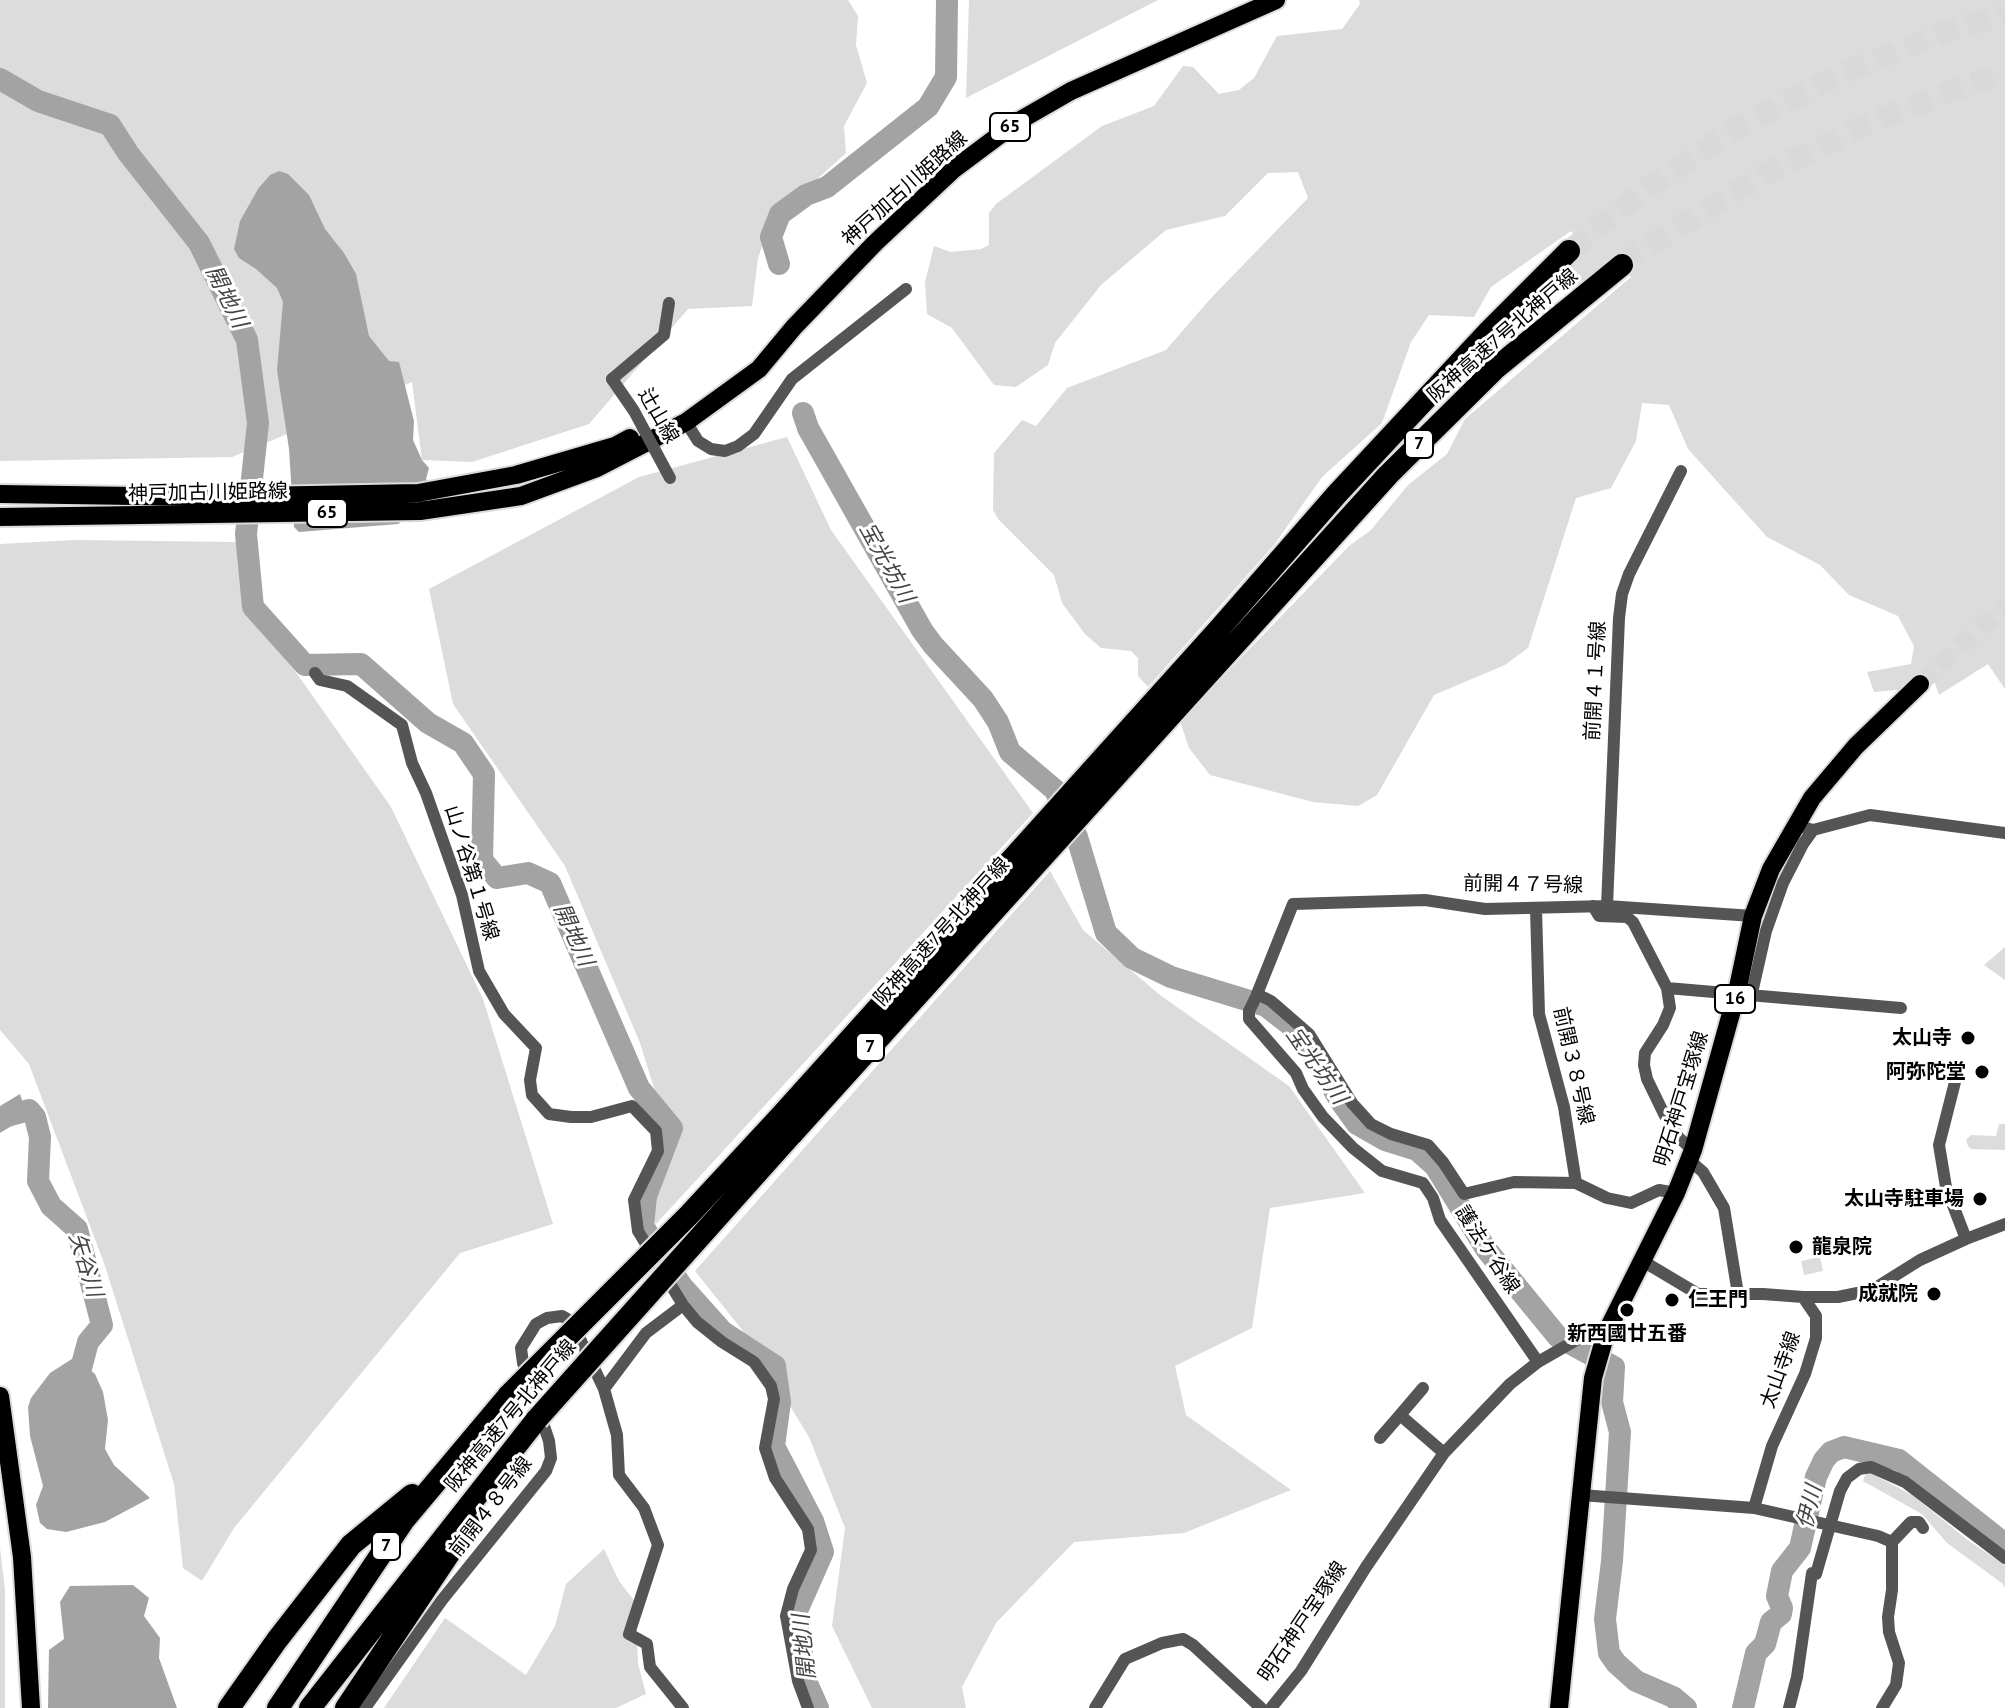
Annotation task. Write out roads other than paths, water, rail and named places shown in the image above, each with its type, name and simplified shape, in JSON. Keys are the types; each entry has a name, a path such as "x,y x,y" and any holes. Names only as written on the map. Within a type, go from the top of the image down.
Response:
{"highway":[{"name":"阪神高速7号北神戸線","path":"1227,635 1337,494 1489,331 1569,251"},
{"name":"阪神高速7号北神戸線","path":"310,1708 613,1332 784,1128 1227,635 1468,395 1530,339 1622,265"},
{"name":"阪神高速7号北神戸線","path":"278,1708 404,1520 509,1395 689,1215 784,1128"},
{"path":"346,1708 539,1423"},
{"path":"229,1708 351,1545 455,1459"}],"main road":[{"name":"神戸加古川姫路線","path":"450,497 521,496 597,468 686,422 759,369 794,327 875,243 954,169 1017,122 1071,91 1276,0"},
{"name":"神戸加古川姫路線","path":"0,494 202,506 420,511 450,497 516,475 615,446 683,410 794,327"},
{"name":"神戸加古川姫路線","path":"0,517 202,506"},
{"name":"明石神戸宝塚線","path":"1559,1708 1588,1496 1597,1366 1604,1340 1676,1193 1691,1155 1744,993 1753,916 1771,869 1812,798 1856,746 1920,684"},
{"path":"0,1396 22,1557 31,1708"}],"street":[{"path":"686,422 698,441 711,449 725,451 738,446 754,434 792,379 906,289"},
{"name":"辻山線","path":"669,303 664,335 612,379 634,411 670,478"},
{"name":"前開４１号線","path":"1600,906 1622,594 1681,471"},
{"name":"山ノ谷第１号線","path":"315,673 320,680 347,686 402,725 412,763 426,793 462,895 479,971 504,1014 536,1048 530,1080 532,1095 549,1114 571,1117 591,1117 632,1106 656,1131 658,1151 634,1200 638,1231 683,1305"},
{"path":"1795,825 1813,830 1870,815 2005,833"},
{"path":"1744,993 1783,883 1813,830"},
{"name":"前開４７号線","path":"1576,1183 1514,1182 1464,1194 1428,1145 1391,1134 1371,1124 1352,1103 1309,1034 1271,1001 1257,994 1293,904 1425,900 1485,909 1600,906 1753,916"},
{"path":"1600,906 1599,916 1627,917 1633,922 1667,988 1670,1008 1645,1053 1647,1079 1664,1114 1724,1208 1738,1294"},
{"name":"前開３８号線","path":"1536,909 1539,1014 1564,1107 1576,1183"},
{"path":"1667,988 1901,1008"},
{"name":"護法ケ谷線","path":"1257,995 1249,1011 1249,1019 1296,1073 1303,1089 1323,1117 1353,1148 1382,1171 1423,1183 1433,1198 1440,1220 1538,1362"},
{"path":"1955,1082 1939,1145 1946,1187 1966,1239"},
{"path":"1576,1183 1607,1198 1631,1203 1659,1190 1676,1193"},
{"path":"1641,1260 1698,1294 1838,1297 1872,1290 1920,1260 2005,1224"},
{"name":"太山寺線","path":"1754,1508 1772,1446 1805,1374 1816,1338 1816,1316 1803,1297"},
{"path":"683,1708 650,1667 647,1644 629,1634 658,1545 644,1508 619,1475 617,1435 604,1389 646,1333 683,1305 697,1322 754,1362 771,1386 774,1399 765,1448 775,1478 808,1529 811,1550 793,1589 786,1616 798,1681 808,1708"},
{"name":"前開４８号線","path":"365,1708 442,1600 546,1471 551,1458 549,1441 523,1363 521,1348 529,1332 547,1318 562,1316 572,1322 604,1389"},
{"name":"明石神戸宝塚線","path":"1271,1708 1301,1671 1366,1567 1444,1453 1510,1384 1538,1362 1592,1331 1604,1340"},
{"path":"1380,1438 1423,1388"},
{"path":"1400,1415 1444,1453"},
{"path":"1789,1708 1797,1677 1812,1573 1816,1574 1840,1491 1847,1478 1859,1469 1871,1467 1905,1482 2005,1558"},
{"path":"1588,1496 1754,1508 1892,1542"},
{"path":"1882,1708 1896,1685 1899,1663 1889,1632 1888,1617 1892,1590 1892,1542 1911,1522 1919,1522 1923,1528"},
{"path":"1095,1708 1125,1659 1162,1643 1183,1639 1261,1708"}],"waterway":[{"name":"宝光坊川","path":"779,264 771,237 780,214 806,195 827,187 928,107 946,77 947,0"},
{"name":"開地川","path":"0,79 38,101 110,125 128,153 199,243 247,340 258,423 246,534 253,607 305,665 361,664 428,723 463,743 484,774 482,860 497,878 528,873 550,883 639,1088 672,1128 646,1196 643,1226 681,1285 723,1332 775,1366 780,1402 774,1446 813,1521 823,1552 796,1613 806,1681 818,1708"},
{"name":"宝光坊川","path":"803,413 808,428 922,630 983,699 998,722 1010,752 1055,790 1077,837 1106,933 1132,958 1171,977 1266,1006 1293,1027 1357,1124 1385,1140 1417,1150 1435,1166 1486,1249 1558,1337 1614,1367 1612,1402 1620,1432 1605,1619 1609,1653 1636,1681 1673,1697 1686,1708"},
{"name":"矢谷川","path":"4,1117 29,1110 35,1117 40,1137 38,1181 51,1206 77,1229 102,1325 88,1342 75,1391"},
{"name":"伊川","path":"1743,1708 1756,1653 1765,1644 1771,1622 1781,1614 1777,1596 1782,1571 1800,1548 1816,1477 1831,1452 1844,1447 1899,1460 2005,1544"}],"tunnel":[{"path":"1569,251 1648,187 1742,125 1845,72 1947,31 2005,14"},
{"path":"1622,265 1674,229 1767,173 1865,125 2005,73"},
{"path":"1920,684 2005,605"}],"place":[{"name":"太山寺","path":"1968,1038"},
{"name":"阿弥陀堂","path":"1982,1072"},
{"name":"太山寺駐車場","path":"1980,1199"},
{"name":"龍泉院","path":"1796,1247"},
{"name":"成就院","path":"1934,1294"},
{"name":"仁王門","path":"1672,1300"},
{"name":"新西國廿五番","path":"1627,1310"}]}
